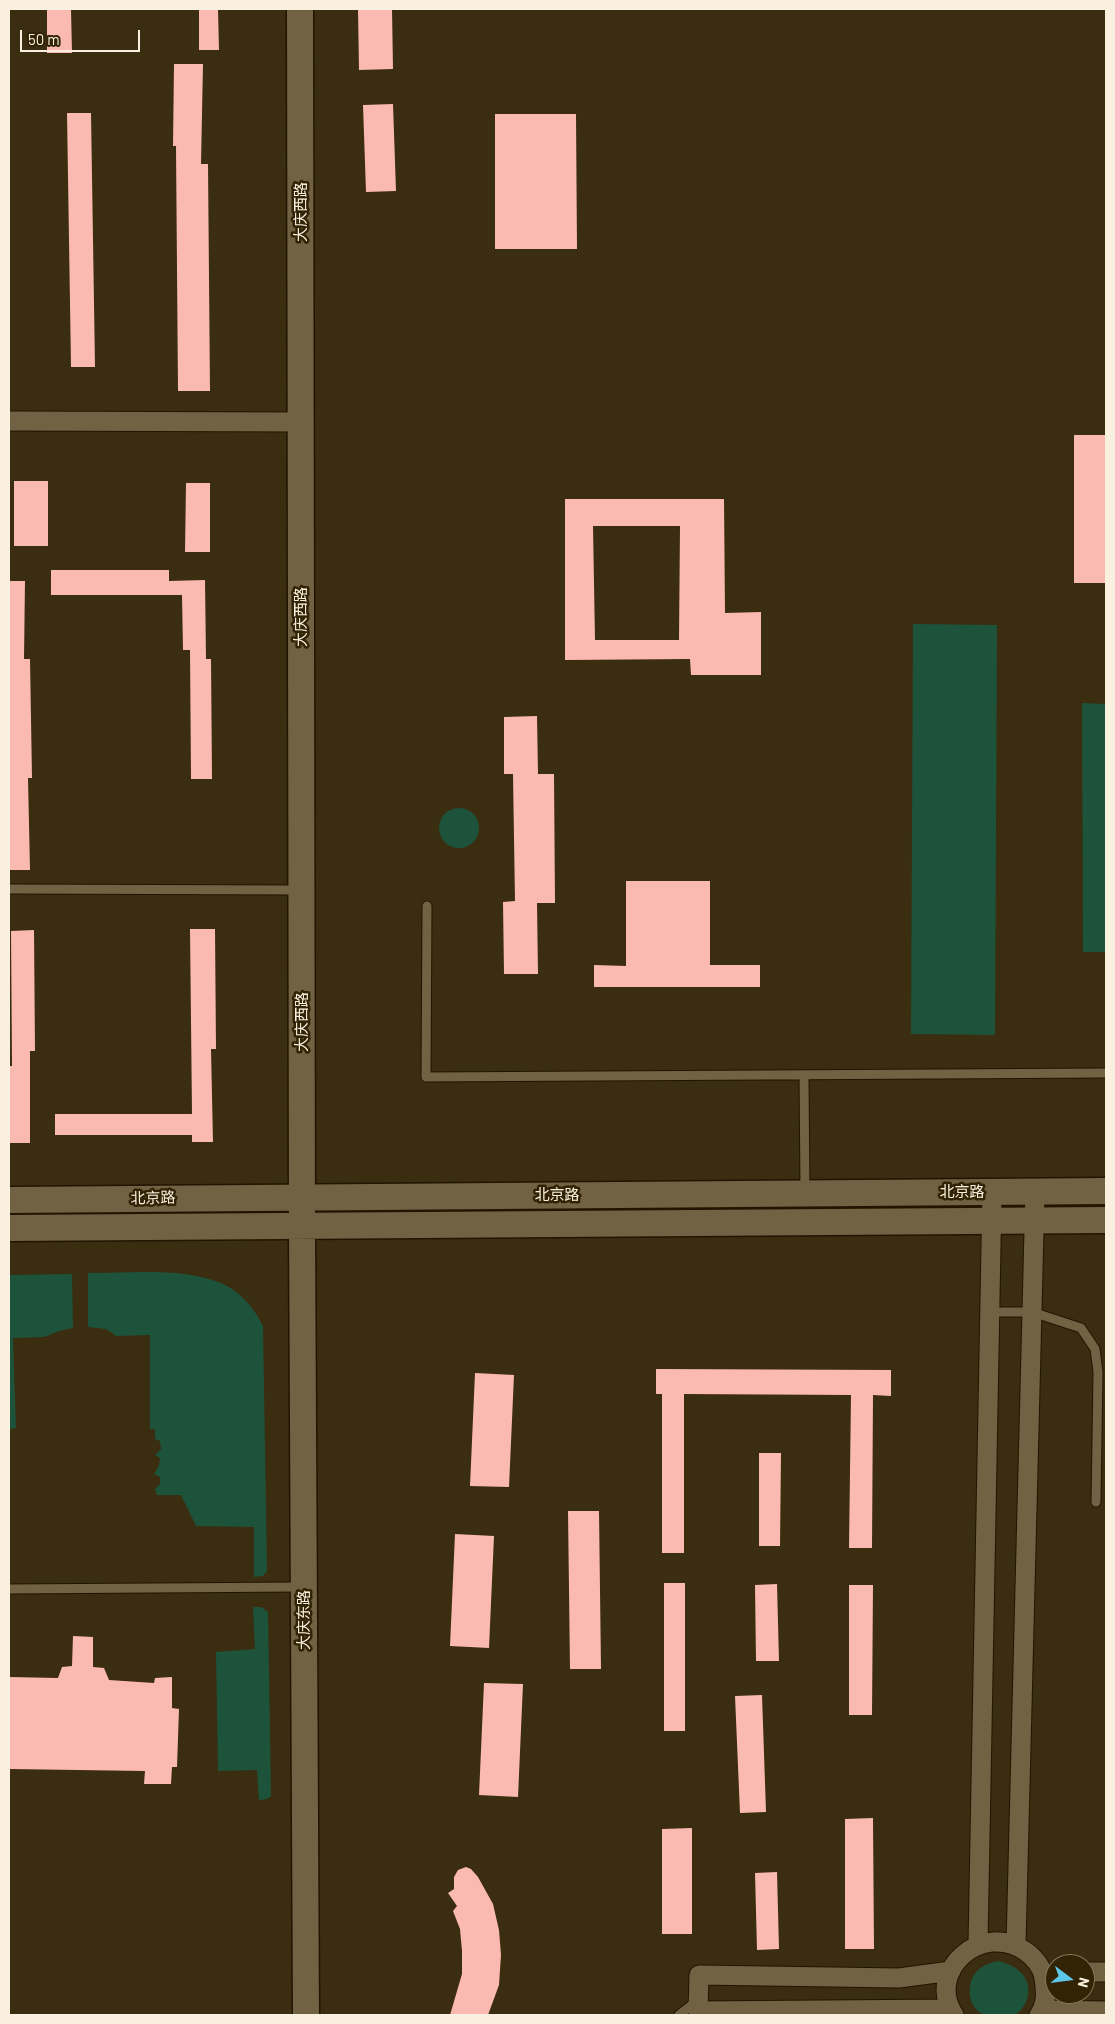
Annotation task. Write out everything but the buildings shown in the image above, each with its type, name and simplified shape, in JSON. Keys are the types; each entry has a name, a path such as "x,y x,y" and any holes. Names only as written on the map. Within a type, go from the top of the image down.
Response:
{"main road":[{"name":"大庆西路","path":"300,9 302,1225"},
{"name":"北京路","path":"9,1200 302,1196 1106,1191"},
{"name":"北京路","path":"9,1228 1106,1220"},
{"name":"大庆东路","path":"302,1225 306,2015"}],"street":[{"path":"9,421 301,422"},
{"path":"1016,1945 1035,1191"},
{"path":"978,1944 992,1192"},
{"path":"951,1971 899,1978 699,1975 698,2011 952,2012 946,1990 951,1971 962,1955 978,1944 997,1941 1016,1945 1045,1968"},
{"path":"1045,1995 1041,2013 1106,2011"}],"lane":[{"path":"9,889 302,890"},
{"path":"427,906 426,1077 1106,1073"},
{"path":"804,1075 805,1193"},
{"path":"991,1312 1032,1312 1081,1328 1095,1348 1102,1372 1096,1502"},
{"path":"9,1589 304,1587"},
{"path":"679,2015 698,2000"}],"green space":[{"path":"913,624 997,625 995,1035 911,1034"},
{"path":"1082,703 1106,704 1106,952 1083,952"},
{"path":"459,808 473,814 479,828 473,842 459,848 445,842 439,828 445,814"},
{"path":"155,1272 206,1278 228,1286 246,1301 259,1319 263,1326 267,1571 263,1576 254,1577 254,1527 196,1526 181,1495 157,1495 155,1489 160,1484 160,1477 154,1474 159,1465 160,1458 155,1455 161,1449 160,1441 155,1439 155,1429 150,1429 150,1335 116,1336 106,1329 88,1327 88,1273"},
{"path":"72,1274 73,1328 44,1337 13,1338 16,1428 9,1429 9,1275"},
{"path":"253,1607 261,1607 268,1612 271,1796 267,1799 259,1800 257,1770 218,1771 216,1652 255,1649"},
{"path":"998,1961 1018,1970 1026,1980 1028,1987 1025,2004 1019,2012 1009,2016 982,2014 975,2008 970,1998 971,1981 977,1971 984,1966"}]}
